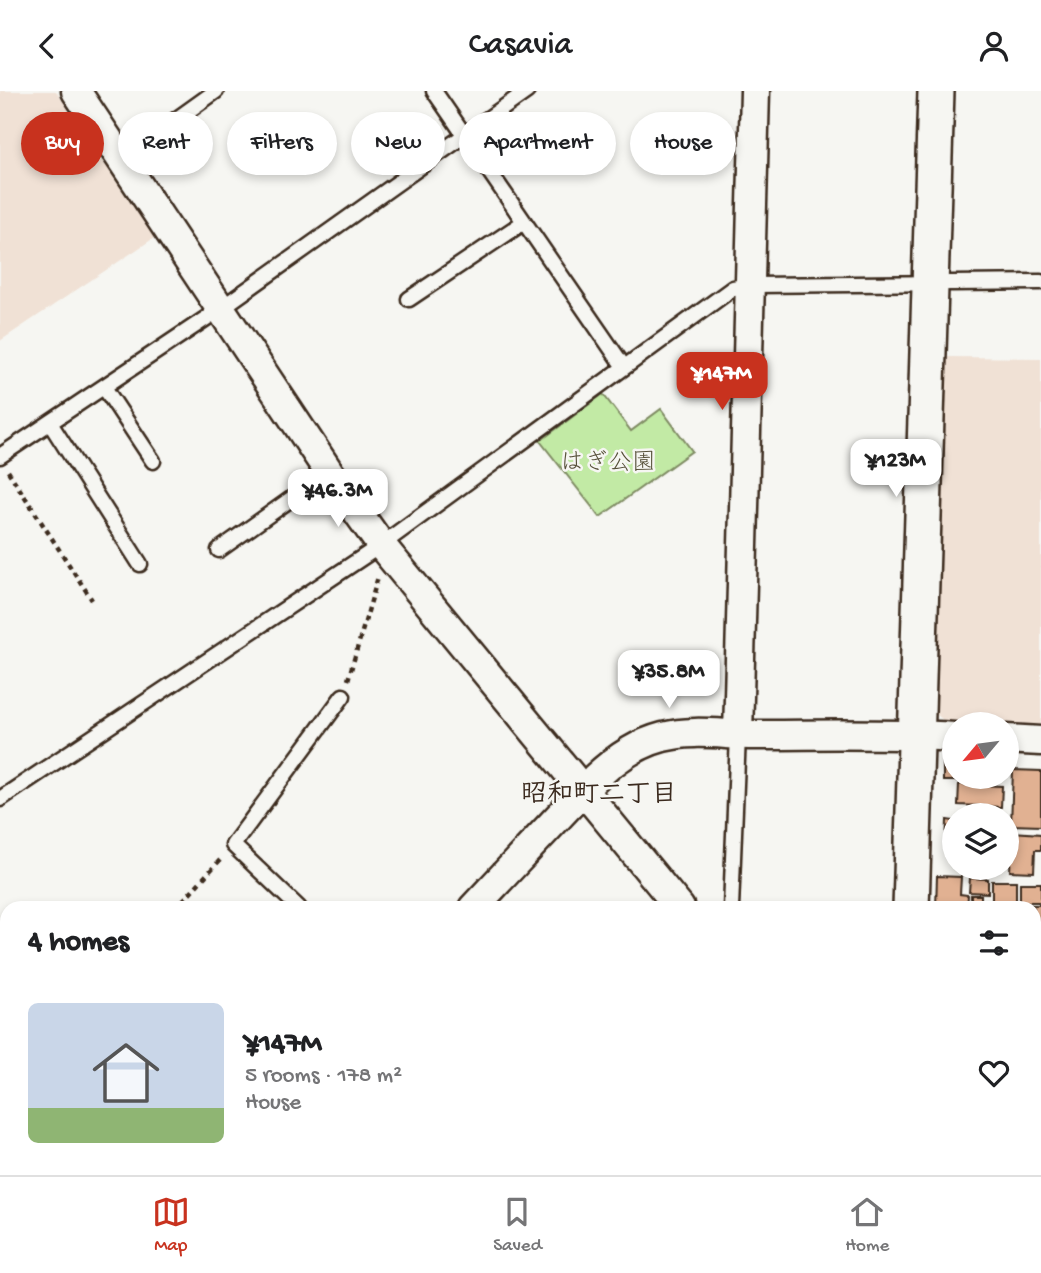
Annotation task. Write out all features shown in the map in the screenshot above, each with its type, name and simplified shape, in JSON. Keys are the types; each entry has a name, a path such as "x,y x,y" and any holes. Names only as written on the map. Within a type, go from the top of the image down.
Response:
{"street":[{"path":"76,91 118,154"},
{"path":"738,735 755,91"},
{"path":"911,901 936,91"},
{"path":"132,175 329,472 381,545 674,901"},
{"path":"480,901 612,761 660,737 702,731 738,735 942,736"},
{"path":"1019,740 1041,741"}],"lane":[{"path":"187,112 216,91"},
{"path":"434,91 459,127"},
{"path":"496,112 527,91"},
{"path":"4,463 50,423 220,309 459,138"},
{"path":"492,175 624,367"},
{"path":"409,299 524,222"},
{"path":"0,799 381,545 733,289 749,285 1041,282"},
{"path":"104,387 153,461"},
{"path":"50,423 140,564"},
{"path":"219,550 329,472"},
{"path":"292,901 233,845 343,696"},
{"path":"731,901 738,735"}],"path":[{"path":"4,463 92,600"},
{"path":"343,696 381,566 381,545"},
{"path":"182,901 233,845"}],"shaded area":[{"path":"0,91 56,91 70,112 21,112 21,175 104,175 104,163 154,238 0,341"},
{"path":"947,357 1041,358 1041,728 1019,727 1019,712 942,712 942,719 936,714"}],"green space":[{"name":"はぎ公園","path":"603,394 631,431 661,409 692,451 600,517 540,441"}],"building":[{"path":"1019,770 1041,771 1041,826 1019,825 1019,803 1012,803 1012,789 1019,789"},
{"path":"959,789 1002,789 1001,803 958,803"},
{"path":"1019,832 1041,834 1041,850 1035,850 1034,872 1019,871"},
{"path":"937,876 942,876 942,880 961,880 960,894 968,895 968,901 936,901"},
{"path":"970,880 988,880 988,893 969,892"},
{"path":"992,881 1016,881 1016,901 992,901"},
{"path":"1020,883 1041,883 1041,901 1020,901"},
{"path":"971,895 981,895 981,901 971,901"}],"district":[{"name":"昭和町二丁目","path":"599,796"}]}
